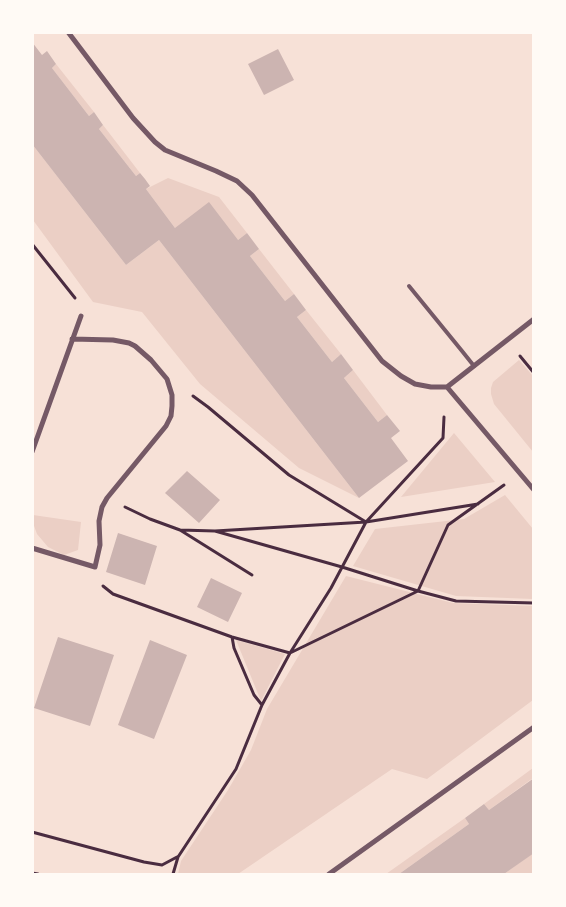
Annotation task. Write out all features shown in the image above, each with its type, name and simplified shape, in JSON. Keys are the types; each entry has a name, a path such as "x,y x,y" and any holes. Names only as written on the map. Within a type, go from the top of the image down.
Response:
{"street":[{"path":"68,32 133,118 155,142 165,150 216,171 237,182 252,195 382,361 401,376 415,384 431,387 447,386 534,319"},
{"path":"32,452 81,316"},
{"path":"32,548 95,568 100,545 100,514 107,498 166,426 172,406 170,386 162,372 135,346 113,340 72,340"},
{"path":"447,386 534,490"},
{"path":"328,874 534,727"}],"lane":[{"path":"409,286 474,366"}],"path":[{"path":"32,244 79,303"},
{"path":"173,874 178,857 236,769 262,705 290,653 331,588 366,522 443,438 447,386"},
{"path":"188,393 208,406 289,474 366,522"},
{"path":"95,568 99,582 113,594 232,637 290,653 418,591 448,525 520,474"},
{"path":"107,498 150,519 180,530 252,575"},
{"path":"180,530 216,531 366,522 478,504"},
{"path":"216,531 456,601 534,603"},
{"path":"232,637 234,648 254,695 262,705"},
{"path":"32,832 144,862 162,864 178,857"},
{"path":"32,873 38,874"}],"shaded area":[{"path":"56,64 94,112 89,116 52,68"},
{"path":"103,125 140,173 136,176 99,129"},
{"path":"32,144 126,265 159,240 359,498 299,468 200,384 142,312 93,302 33,220"},
{"path":"168,178 219,197 247,233 238,240 175,228 146,189"},
{"path":"259,249 294,294 285,301 250,256"},
{"path":"306,310 341,354 332,362 297,317"},
{"path":"519,360 533,376 533,452 494,404 491,394 493,382"},
{"path":"353,370 387,415 378,422 344,378"},
{"path":"454,433 495,482 401,497"},
{"path":"505,495 533,529 533,599 456,596 353,566 375,529 464,519"},
{"path":"33,515 81,522 78,550 64,555 48,547 37,534 33,523"},
{"path":"346,576 453,603 533,606 533,700 427,779 392,769 238,874 178,874 181,861 228,790 251,750 267,709"},
{"path":"236,640 285,654 261,701"},
{"path":"533,768 533,778 489,810 484,804"},
{"path":"465,818 469,824 399,874 386,874"},
{"path":"533,853 533,874 504,874"}],"building":[{"path":"32,42 42,55 47,51 56,64 52,68 89,116 94,112 103,125 99,129 136,176 140,173 145,179 150,186 146,189 175,228 209,202 238,240 247,233 259,249 250,256 285,301 294,294 306,310 297,317 332,362 341,354 353,370 344,378 378,422 387,415 400,431 391,438 408,461 359,498 159,240 126,265 32,144"},
{"path":"278,49 294,80 264,95 248,64"},
{"path":"187,471 220,500 199,523 165,493"},
{"path":"118,533 157,546 145,585 106,572"},
{"path":"211,578 242,593 228,622 197,607"},
{"path":"58,637 114,655 90,726 34,708"},
{"path":"150,640 187,655 154,739 118,725"},
{"path":"534,778 534,853 504,874 399,874 469,824 465,818 484,804 489,810"}]}
